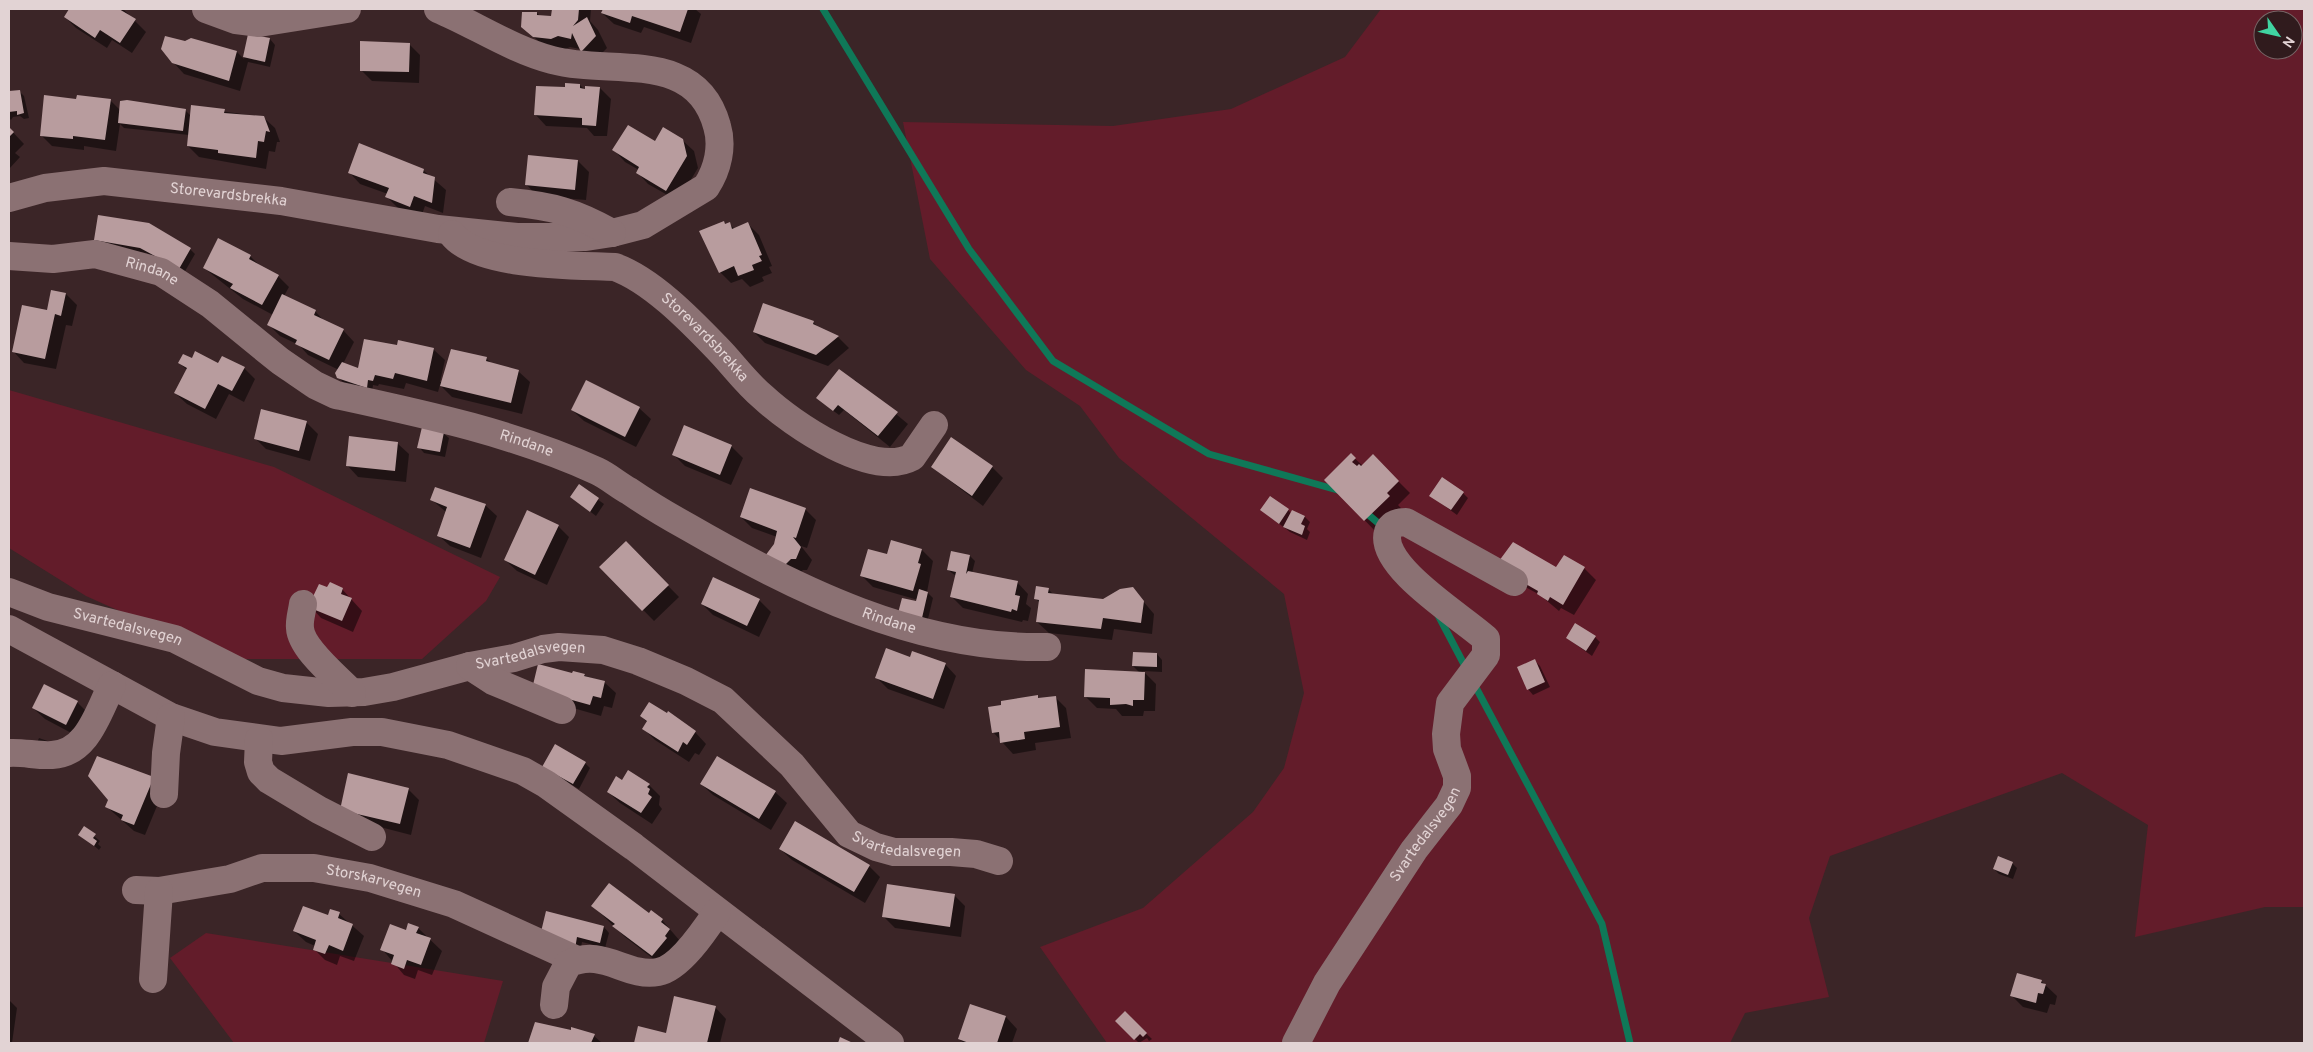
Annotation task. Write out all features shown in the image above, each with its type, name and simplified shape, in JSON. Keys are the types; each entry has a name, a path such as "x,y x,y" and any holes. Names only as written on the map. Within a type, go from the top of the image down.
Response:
{"street":[{"path":"206,9 236,20 259,23 347,9"},
{"name":"Storevardsbrekka","path":"9,198 45,188 104,181 281,201 397,222 448,229 517,237 586,237 643,225 661,216 706,187 716,168 721,142 714,112 696,88 679,77 657,71 553,60 518,49 475,25 438,9"},
{"path":"510,202 550,206 584,217 612,233"},
{"name":"Storevardsbrekka","path":"448,229 455,238 478,251 501,258 532,263 615,266 625,270 658,293 704,335 764,399 813,434 858,457 891,462 907,460 912,457 934,425"},
{"name":"Rindane","path":"9,256 53,259 96,254 161,272 210,304 280,361 315,385 336,395 489,432 550,452 598,472 762,568 858,611 908,627 982,644 1047,647"},
{"name":"Svartedalsvegen","path":"1296,1043 1327,984 1414,850 1449,805 1457,788 1457,776 1447,749 1446,734 1450,703 1486,655 1486,639 1457,618 1401,567 1391,555 1387,534 1399,522 1406,522 1514,582"},
{"name":"Svartedalsvegen","path":"9,592 48,607 175,639 258,681 283,688 352,692 393,687 470,666 559,646 603,650 638,661 686,681 724,700 792,765 849,834 876,847 894,852 976,854 999,861"},
{"path":"303,604 300,629 311,653 352,692"},
{"path":"9,629 172,717 215,732 281,741 352,732 382,732 448,746 523,771 546,784 634,847 716,912 890,1043"},
{"path":"470,666 493,681 562,710"},
{"path":"9,753 60,754 77,746 88,735 112,685"},
{"path":"164,794 166,753 172,717"},
{"path":"259,739 258,762 261,772 269,780 319,810 372,837"},
{"name":"Storskarvegen","path":"153,979 148,891 230,880 262,868 314,868 370,878 454,904 577,960 586,958 611,962 637,971 659,972 668,968 685,954 716,912"},
{"path":"554,1005 556,987 562,971 568,964 577,960"}],"shaded area":[{"path":"1381,9 2304,9 2304,907 2265,907 2135,937 2148,825 2062,773 1830,856 1809,918 1829,997 1745,1013 1730,1043 1107,1043 1040,947 1143,908 1253,812 1284,768 1304,693 1284,594 1119,458 1080,406 1026,370 930,259 903,122 1113,126 1231,109 1345,57"},
{"path":"9,390 274,467 500,577 486,601 422,659 227,659 86,596 9,548"},
{"path":"206,933 503,981 484,1043 234,1043 170,958"}],"building":[{"path":"69,9 119,9 136,19 120,43 100,30 95,38 64,17"},
{"path":"552,9 579,9 578,20 573,26 587,17 596,36 581,52 572,33 571,39 558,36 551,39 533,37 521,27 522,12 537,12 537,15 551,16"},
{"path":"603,9 688,9 680,32 632,16 630,23 601,13"},
{"path":"248,34 270,38 265,62 243,57"},
{"path":"165,36 185,41 191,38 237,51 229,81 172,63 161,49"},
{"path":"360,41 410,43 409,72 360,71"},
{"path":"565,83 580,84 580,88 585,89 585,86 600,87 596,126 582,125 582,118 534,115 536,86 565,87"},
{"path":"20,90 24,113 17,115 17,111 9,112 9,91"},
{"path":"44,95 76,99 77,95 111,99 105,140 73,136 73,139 40,136"},
{"path":"127,100 186,109 183,131 118,123 120,101"},
{"path":"191,105 225,109 224,113 264,116 270,132 266,131 264,142 258,141 256,158 218,153 218,150 187,146"},
{"path":"628,125 655,141 663,127 683,139 687,156 666,191 636,173 639,167 612,150"},
{"path":"9,127 14,132 9,137"},
{"path":"359,143 424,169 423,173 435,177 432,203 414,196 410,207 385,197 389,188 348,173"},
{"path":"528,155 578,160 575,190 525,185"},
{"path":"98,215 149,223 191,248 179,269 140,248 94,240"},
{"path":"724,221 725,224 730,222 732,229 748,222 762,255 759,256 762,261 752,265 754,270 738,276 734,266 719,273 699,231"},
{"path":"218,238 251,255 249,259 279,275 262,305 230,288 233,284 203,268"},
{"path":"51,290 66,293 61,316 55,314 45,359 12,352 22,305 47,310"},
{"path":"282,294 316,310 314,315 344,329 329,360 295,344 297,340 267,325"},
{"path":"763,303 814,321 813,324 839,336 816,355 753,332"},
{"path":"364,339 397,345 398,340 434,348 427,381 395,373 393,379 375,375 373,381 368,380 367,388 337,378 335,373 342,362 358,368"},
{"path":"451,349 487,357 486,361 519,370 511,403 440,386"},
{"path":"195,351 218,363 222,356 245,367 232,391 218,384 205,409 174,393 187,368 178,363 183,354 192,358"},
{"path":"839,369 898,412 878,436 838,405 833,411 816,398"},
{"path":"586,380 640,407 625,437 571,410"},
{"path":"261,409 307,421 299,451 254,439"},
{"path":"684,425 732,445 720,475 672,455"},
{"path":"422,427 444,432 440,452 417,448"},
{"path":"349,436 398,442 395,471 346,466"},
{"path":"951,437 993,466 972,496 931,467"},
{"path":"1351,453 1356,458 1352,462 1357,466 1359,464 1361,466 1373,454 1399,481 1387,493 1390,496 1364,521 1324,480"},
{"path":"1442,477 1464,492 1451,510 1429,496"},
{"path":"579,484 599,498 590,512 570,497"},
{"path":"435,487 486,504 470,548 437,536 447,507 430,500"},
{"path":"750,488 806,508 796,538 793,537 801,547 796,559 791,559 783,567 765,556 774,544 777,531 740,517"},
{"path":"1270,496 1289,509 1279,524 1260,510"},
{"path":"527,510 559,525 535,575 504,560"},
{"path":"1292,510 1305,516 1301,524 1305,526 1302,535 1283,527"},
{"path":"891,540 922,549 918,563 921,564 913,591 860,576 868,549 887,554"},
{"path":"626,541 669,585 642,611 599,567"},
{"path":"1513,542 1556,567 1564,555 1585,567 1563,605 1550,597 1548,601 1537,594 1538,591 1498,568 1499,561"},
{"path":"951,551 970,555 966,574 968,571 1018,581 1015,595 1020,596 1017,611 1012,609 1011,612 950,597 956,572 947,570"},
{"path":"713,577 760,599 747,626 701,604"},
{"path":"330,582 343,588 341,594 352,598 342,621 308,607 319,584 327,587"},
{"path":"1036,586 1049,588 1048,593 1103,599 1120,589 1133,587 1144,601 1141,623 1103,618 1101,629 1036,622 1039,600 1034,599"},
{"path":"919,589 928,592 922,618 898,613 902,598 916,601"},
{"path":"1575,623 1596,636 1586,651 1566,638"},
{"path":"886,648 910,657 912,651 946,663 933,699 875,678"},
{"path":"1133,652 1157,653 1157,667 1132,666"},
{"path":"1535,659 1545,682 1527,690 1517,667"},
{"path":"538,664 572,673 573,671 585,674 584,676 605,681 601,698 593,696 590,705 532,689"},
{"path":"1085,669 1145,672 1144,700 1133,700 1133,706 1126,704 1110,705 1110,698 1084,697"},
{"path":"44,684 78,701 66,725 32,708"},
{"path":"1038,695 1038,698 1056,696 1060,727 1024,732 1025,739 1000,743 999,732 992,733 988,707 1001,705 1001,701"},
{"path":"649,702 667,713 668,711 696,731 687,745 683,742 678,752 642,729 647,721 640,716"},
{"path":"555,744 586,762 573,784 542,767"},
{"path":"97,756 154,777 134,825 121,820 123,815 105,807 108,800 88,776"},
{"path":"717,756 776,791 759,819 700,784"},
{"path":"628,770 650,784 647,787 650,789 648,794 652,797 641,813 607,792 616,776 622,780"},
{"path":"348,773 409,788 400,824 340,810"},
{"path":"795,821 870,865 854,892 779,849"},
{"path":"84,826 96,834 93,838 97,841 94,846 78,835"},
{"path":"1998,856 2013,862 2008,875 1993,869"},
{"path":"609,883 649,913 651,910 663,919 661,922 670,929 665,936 667,938 652,956 612,926 615,924 591,906"},
{"path":"887,884 955,894 950,927 882,917"},
{"path":"303,906 328,915 330,909 340,912 338,918 353,924 343,951 329,945 325,954 313,950 316,940 293,931"},
{"path":"546,911 604,926 600,943 577,937 575,949 540,936"},
{"path":"408,923 419,927 416,933 431,938 421,965 407,960 404,969 391,964 394,955 380,950 390,924 406,930"},
{"path":"2017,973 2042,980 2041,983 2046,984 2043,994 2038,993 2036,1003 2010,996"},
{"path":"674,996 716,1006 707,1043 634,1043 638,1026 666,1033"},
{"path":"970,1004 1006,1016 997,1043 969,1043 958,1039"},
{"path":"1125,1011 1147,1033 1143,1037 1140,1034 1134,1040 1115,1021"},
{"path":"535,1022 571,1030 571,1027 595,1034 591,1043 528,1043"},
{"path":"840,1037 853,1043 838,1043"}],"waterway":[{"path":"823,9 969,249 1053,361 1209,454 1341,491"},
{"path":"1364,511 1384,528"},
{"path":"1437,613 1467,670"},
{"path":"1473,682 1602,924 1630,1043"}]}
